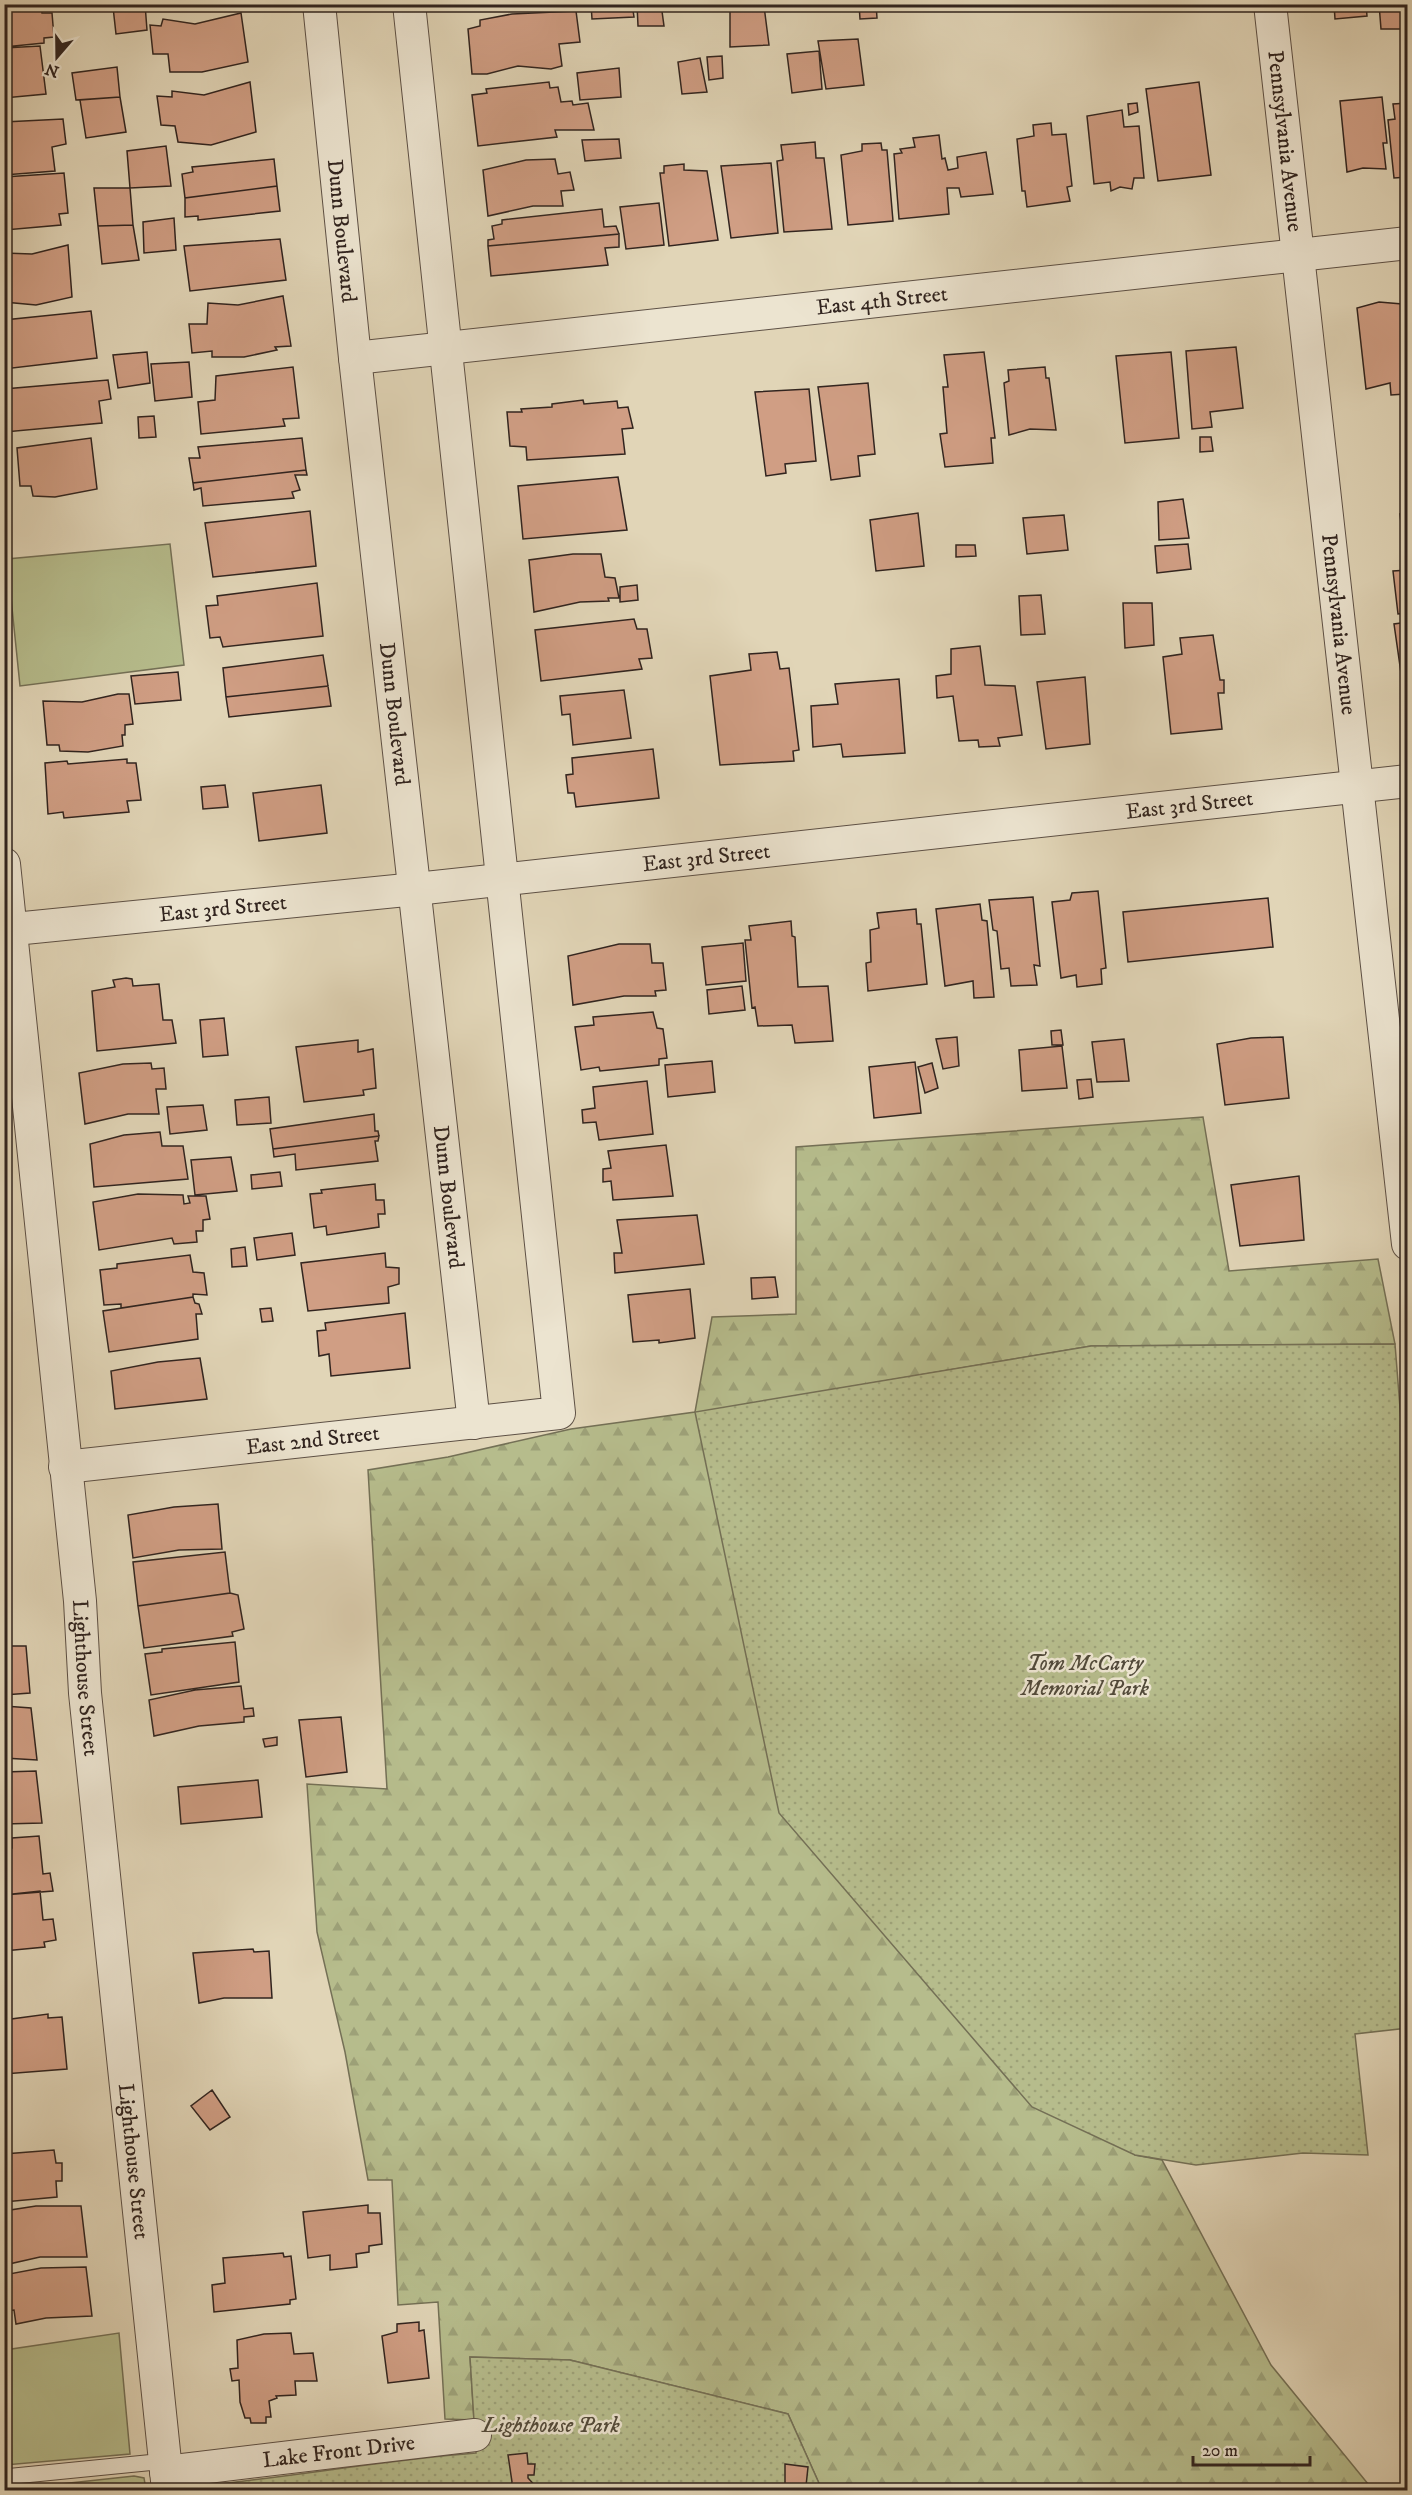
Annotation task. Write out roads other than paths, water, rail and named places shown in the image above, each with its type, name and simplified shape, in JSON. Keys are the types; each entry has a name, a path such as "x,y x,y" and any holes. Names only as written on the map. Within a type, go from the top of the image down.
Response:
{"street":[{"name":"Dunn Boulevard","path":"319,4 355,357 474,1423"},
{"path":"409,4 502,879"},
{"name":"Pennsylvania Avenue","path":"1270,4 1407,1244"},
{"name":"East 4th Street","path":"355,357 1407,243"},
{"name":"East 3rd Street","path":"8,930 416,889 1407,781"},
{"name":"Lighthouse Street","path":"4,864 8,930 80,1601 85,1693 142,2218 147,2301 167,2474"},
{"name":"East 2nd Street","path":"65,1467 559,1413 502,879"},
{"name":"Lake Front Drive","path":"167,2474 475,2435"}],"lane":[{"path":"4,2477 167,2474"}],"park label":[{"name":"Tom McCarty Memorial Park","path":"1085,1676"},
{"name":"Lighthouse Park","path":"551,2425"}]}
